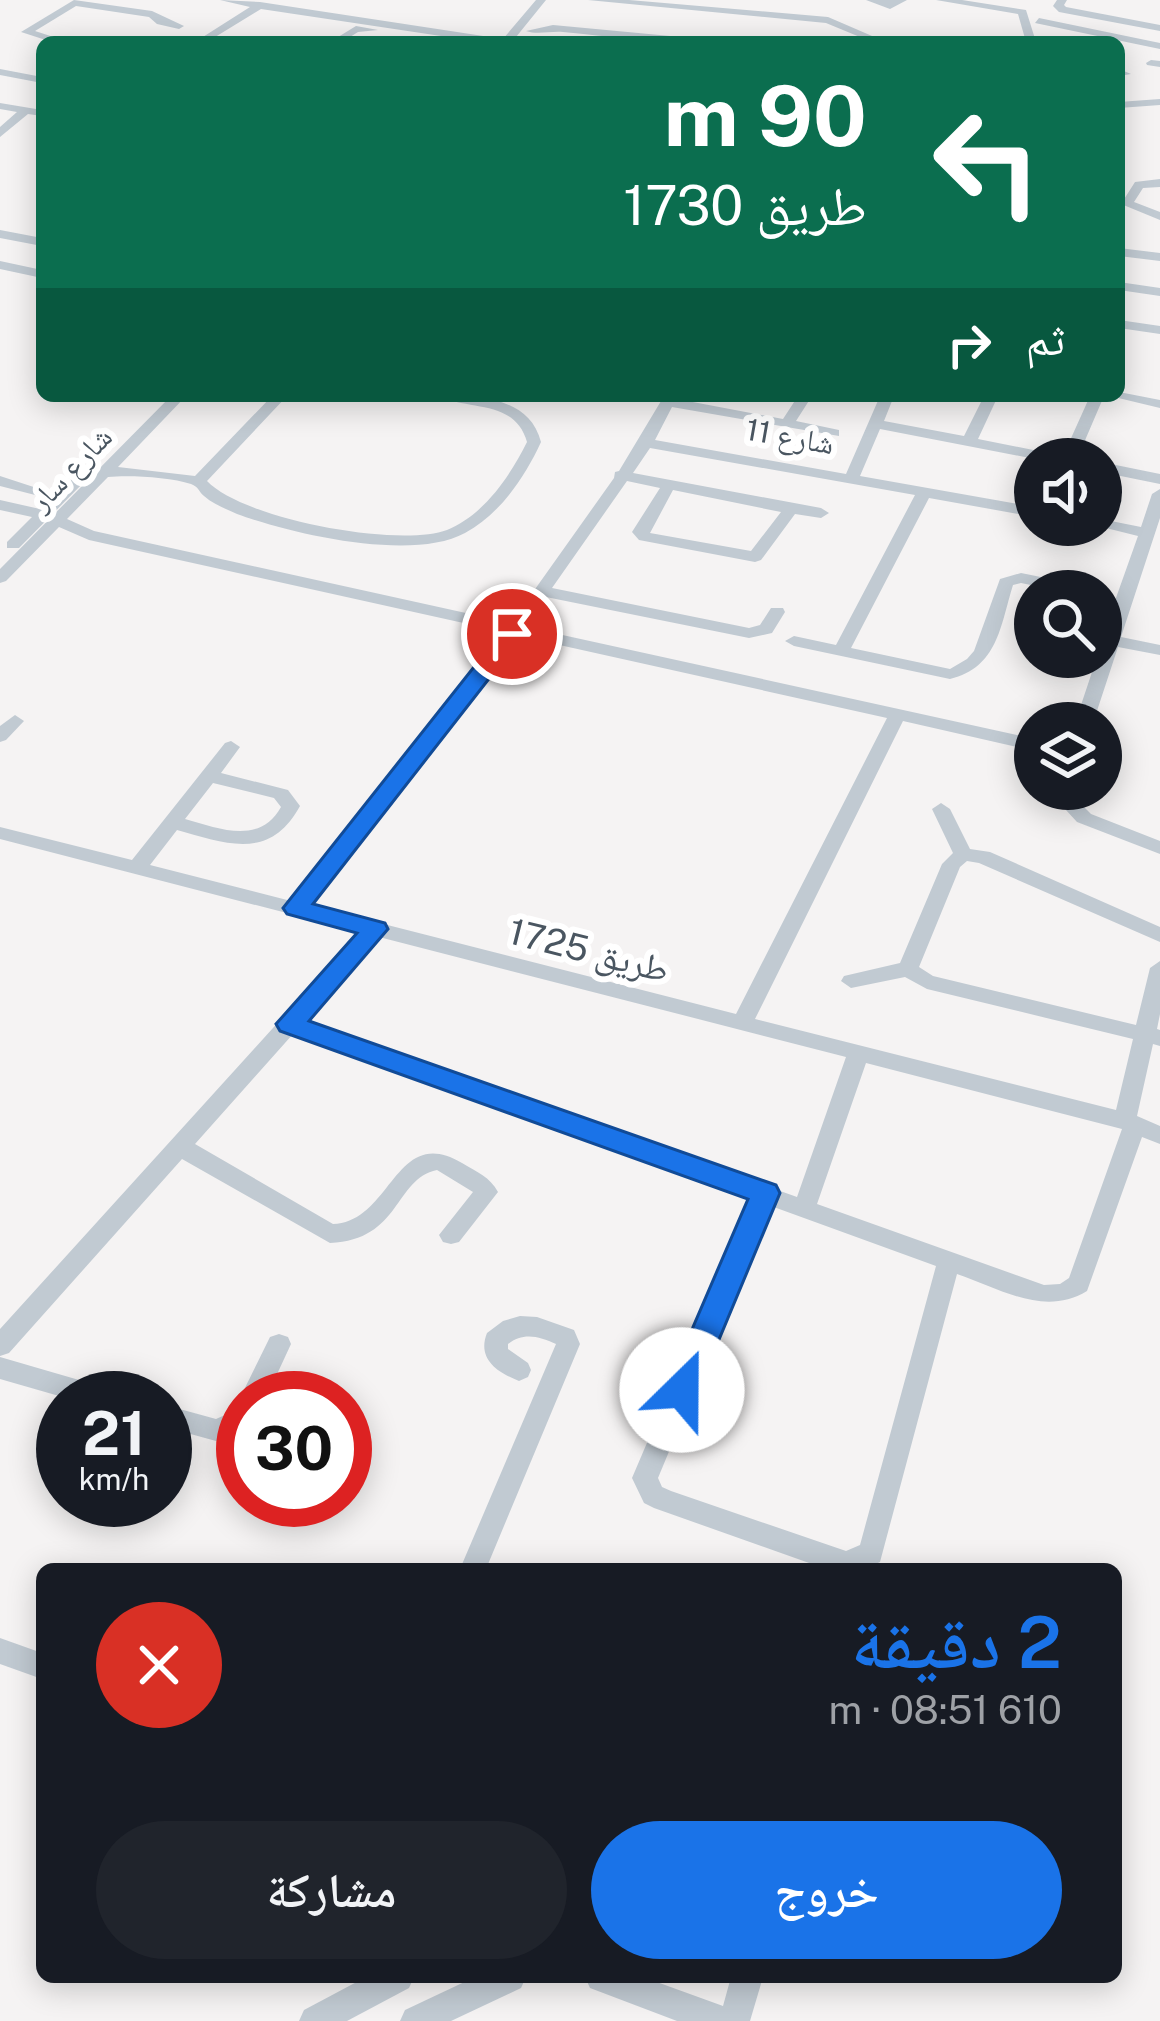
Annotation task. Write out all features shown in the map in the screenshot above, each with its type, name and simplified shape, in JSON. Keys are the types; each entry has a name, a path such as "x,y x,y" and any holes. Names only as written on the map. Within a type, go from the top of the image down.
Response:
{"street":[{"path":"225,0 415,36"},
{"path":"593,0 828,20 866,36"},
{"path":"871,0 890,6 902,0"},
{"path":"941,0 1022,12 1029,36"},
{"path":"1063,0 1058,6 1063,10 1160,28"},
{"path":"524,36 550,1"},
{"path":"41,36 26,32 74,3 112,3 179,26"},
{"path":"815,4 828,20"},
{"path":"210,36 260,5"},
{"path":"1040,6 1042,36"},
{"path":"1039,21 1114,36"},
{"path":"513,36 533,23"},
{"path":"501,36 533,23 638,36"},
{"path":"338,36 356,29 449,36"},
{"path":"1102,36 1105,34"},
{"path":"1125,38 1160,46"},
{"path":"0,72 36,79"},
{"path":"1125,105 1160,102"},
{"path":"0,106 36,112"},
{"path":"0,133 25,110"},
{"path":"1160,184 1138,185 1127,204 1160,216"},
{"path":"0,234 36,241"},
{"path":"1125,253 1160,257"},
{"path":"0,265 36,273"},
{"path":"1125,287 1160,292"},
{"path":"1125,325 1160,330"},
{"path":"1125,397 1160,404"},
{"name":"شارع سار","path":"0,578 41,538 56,502 154,402"},
{"name":"شارع سار","path":"0,559 105,473 173,402"},
{"path":"199,481 274,402"},
{"path":"105,473 126,470 199,481 213,499 260,516 387,542 445,536 484,514 534,442 528,423 514,412 472,402"},
{"path":"296,908 515,629 646,443 667,402"},
{"path":"682,402 834,433"},
{"path":"734,414 742,402"},
{"path":"787,424 801,402"},
{"name":"شارع 11","path":"852,478 884,402"},
{"path":"970,442 988,402"},
{"path":"1078,438 1094,402"},
{"path":"874,423 1014,450"},
{"name":"شارع 11","path":"646,443 1014,508"},
{"path":"120,458 180,478"},
{"path":"1122,471 1160,479"},
{"path":"620,475 820,513"},
{"path":"0,481 48,487 81,478"},
{"path":"669,485 640,532 645,537 755,557 791,509"},
{"path":"26,487 56,502"},
{"path":"841,651 924,492"},
{"path":"1122,610 1160,494"},
{"path":"0,505 51,518 89,535 1014,740"},
{"path":"41,538 89,535"},
{"path":"794,640 950,674 964,673 974,668 1006,582 1014,580"},
{"path":"542,591 749,633 761,632 777,612"},
{"path":"1122,599 1126,600"},
{"path":"1122,642 1160,650"},
{"path":"742,1023 898,713"},
{"path":"0,736 14,721"},
{"path":"137,868 232,747"},
{"path":"172,822 248,839 274,832 291,806 280,794 208,776"},
{"path":"941,809 963,854"},
{"path":"1073,810 1160,848"},
{"name":"طريق 1725","path":"0,833 1130,1122 1160,1135"},
{"path":"908,969 955,857 963,854 983,856 1160,934"},
{"path":"0,1346 375,929"},
{"path":"290,1024 1044,1295 1064,1293 1079,1283 1152,1037 1160,968"},
{"path":"850,981 908,969 927,982 1152,1037"},
{"path":"805,1208 858,1054"},
{"path":"179,1146 330,1234 344,1236 370,1223 424,1164 439,1161 487,1192 451,1235"},
{"path":"765,1193 645,1478 646,1487 663,1500 833,1560 854,1563"},
{"path":"869,1563 949,1260"},
{"path":"476,1563 568,1344 565,1337 520,1324 506,1330 496,1340 496,1354 519,1370"},
{"path":"266,1371 279,1344"},
{"path":"0,1368 36,1378"},
{"path":"0,1651 36,1664"},
{"path":"316,2021 387,1983"},
{"path":"416,2021 497,1983"},
{"path":"617,1983 720,2021"},
{"path":"734,2021 745,1983"}],"route":[{"path":"512,634 296,908 375,929 290,1024 765,1193 682,1390"}]}
